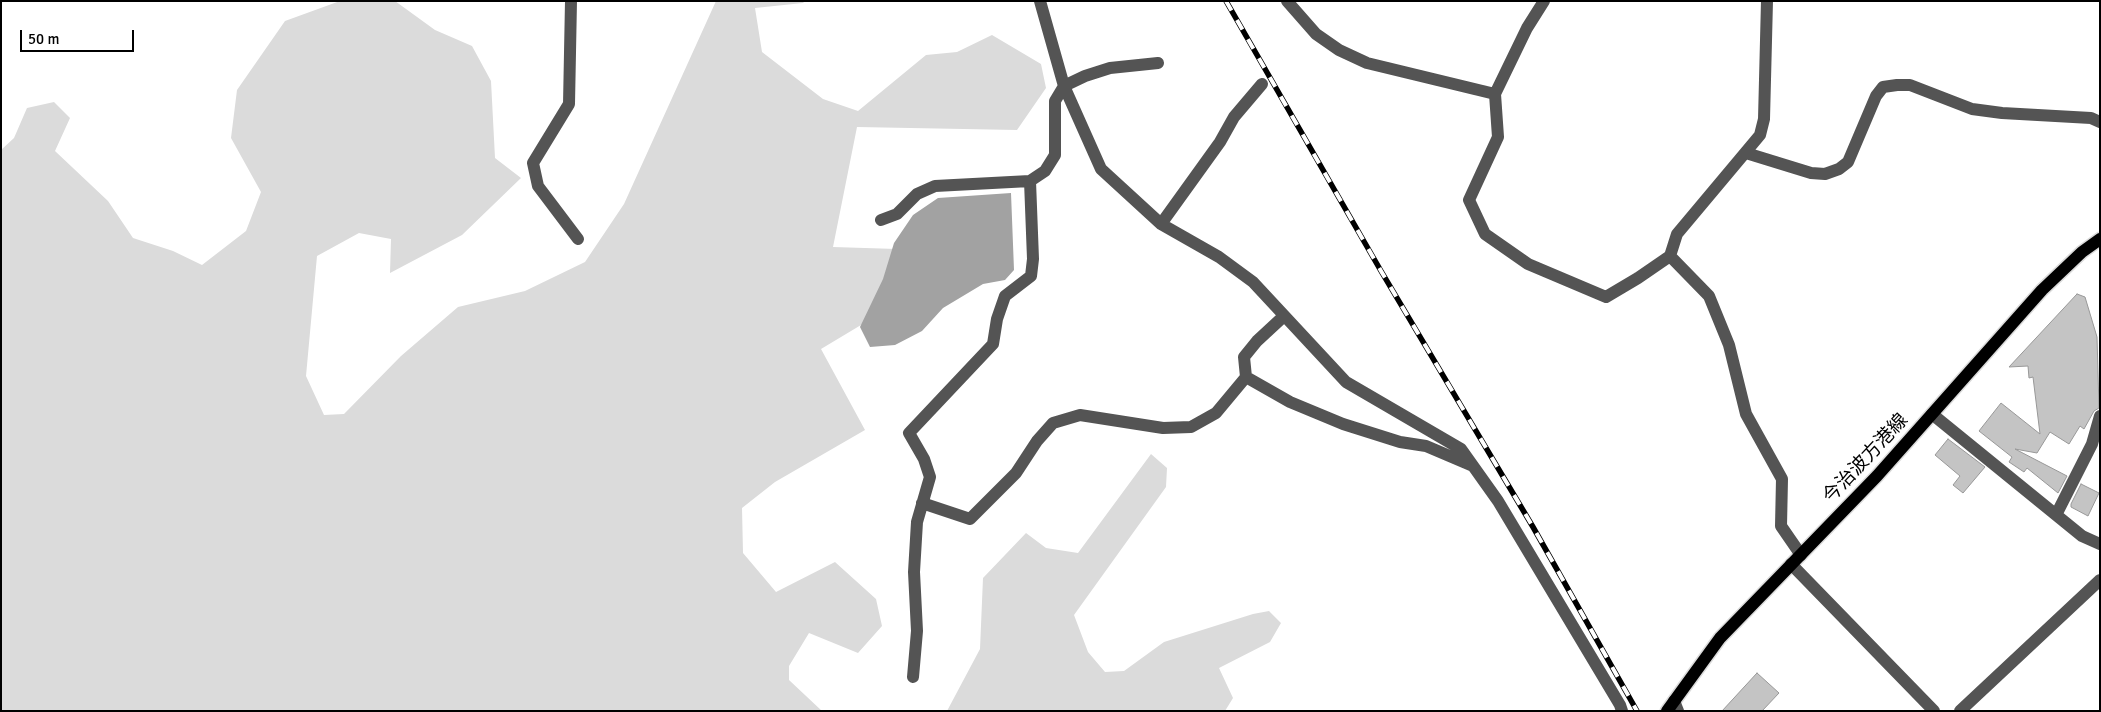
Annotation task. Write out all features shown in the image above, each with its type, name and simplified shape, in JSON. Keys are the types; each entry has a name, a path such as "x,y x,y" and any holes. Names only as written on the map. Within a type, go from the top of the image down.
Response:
{"main road":[{"name":"今治波方港線","path":"1673,708 1720,638 1877,476 2042,290 2082,252 2100,239"}],"street":[{"path":"571,1 569,104 533,163 538,186 578,239"},
{"path":"1040,1 1064,86 1101,169 1161,224 1219,257 1246,277 1346,382 1461,449 1498,500 1622,711"},
{"path":"1287,1 1316,34 1339,50 1367,63 1495,94"},
{"path":"1544,1 1527,28 1495,94 1498,137 1469,200 1484,234 1528,264 1606,297 1670,256 1677,234 1760,135 1764,119 1767,1"},
{"path":"881,220 897,214 917,194 935,186 1030,181 1045,171 1055,155 1055,101 1064,86 1085,76 1110,68 1158,63"},
{"path":"1161,224 1220,142 1234,117 1262,84"},
{"path":"1746,153 1811,173 1825,174 1839,169 1848,162 1876,96 1883,88 1896,85 1910,85 1972,109 2002,113 2091,118 2100,122"},
{"path":"913,677 917,631 914,572 917,522 930,477 924,459 909,433 993,344 997,319 1006,296 1031,276 1033,258 1030,181"},
{"path":"1670,256 1708,296 1712,304 1728,345 1746,414 1782,479 1781,526 1801,555"},
{"path":"922,504 970,519 1016,473 1037,441 1054,423 1080,415 1163,428 1191,427 1216,414 1246,377 1244,356 1284,316"},
{"path":"1246,377 1290,402 1343,424 1400,442 1426,446 1473,466"},
{"path":"1932,414 2082,536 2100,544"},
{"path":"2056,515 2092,444 2100,416"},
{"path":"1791,564 1934,711"},
{"path":"1960,711 2100,580"}],"shaded area":[{"path":"340,1 395,1 435,30 472,46 491,81 495,158 521,178 462,235 390,273 391,239 359,233 317,256 306,376 324,415 344,414 401,356 458,307 525,291 585,262 624,204 716,1 805,1 803,3 755,8 762,52 823,99 858,111 926,55 957,52 992,35 1041,64 1046,88 1017,130 857,127 833,247 897,249 871,319 821,349 865,430 775,482 742,508 743,553 776,592 835,562 876,599 882,626 858,653 809,633 789,666 789,680 822,711 1,711 1,150 14,138 27,108 54,102 70,118 55,151 108,201 133,238 173,251 202,265 246,231 261,192 231,138 237,90 285,21"},
{"path":"1011,193 1014,270 1005,280 983,284 943,308 922,331 895,345 870,347 860,327 883,279 894,243 913,215 938,198"},
{"path":"1151,454 1167,468 1166,487 1074,615 1088,652 1105,672 1124,671 1164,642 1253,614 1269,611 1281,623 1270,642 1219,668 1233,698 1225,711 947,711 980,649 983,578 1026,533 1046,548 1078,553"}],"building":[{"path":"2077,294 2085,297 2097,337 2099,408 2094,411 2084,429 2080,426 2069,444 2050,432 2037,453 2015,449 2067,476 2058,493 2027,468 2024,472 2009,462 2012,457 1979,431 2001,403 2040,434 2033,377 2029,378 2028,366 2009,367"},
{"path":"1948,439 1985,467 1963,493 1953,485 1960,476 1935,455"},
{"path":"2081,484 2099,493 2088,516 2071,507"},
{"path":"1757,673 1779,693 1762,711 1722,711"}],"railway":[{"path":"1226,1 1381,271 1533,527 1637,711"}]}
